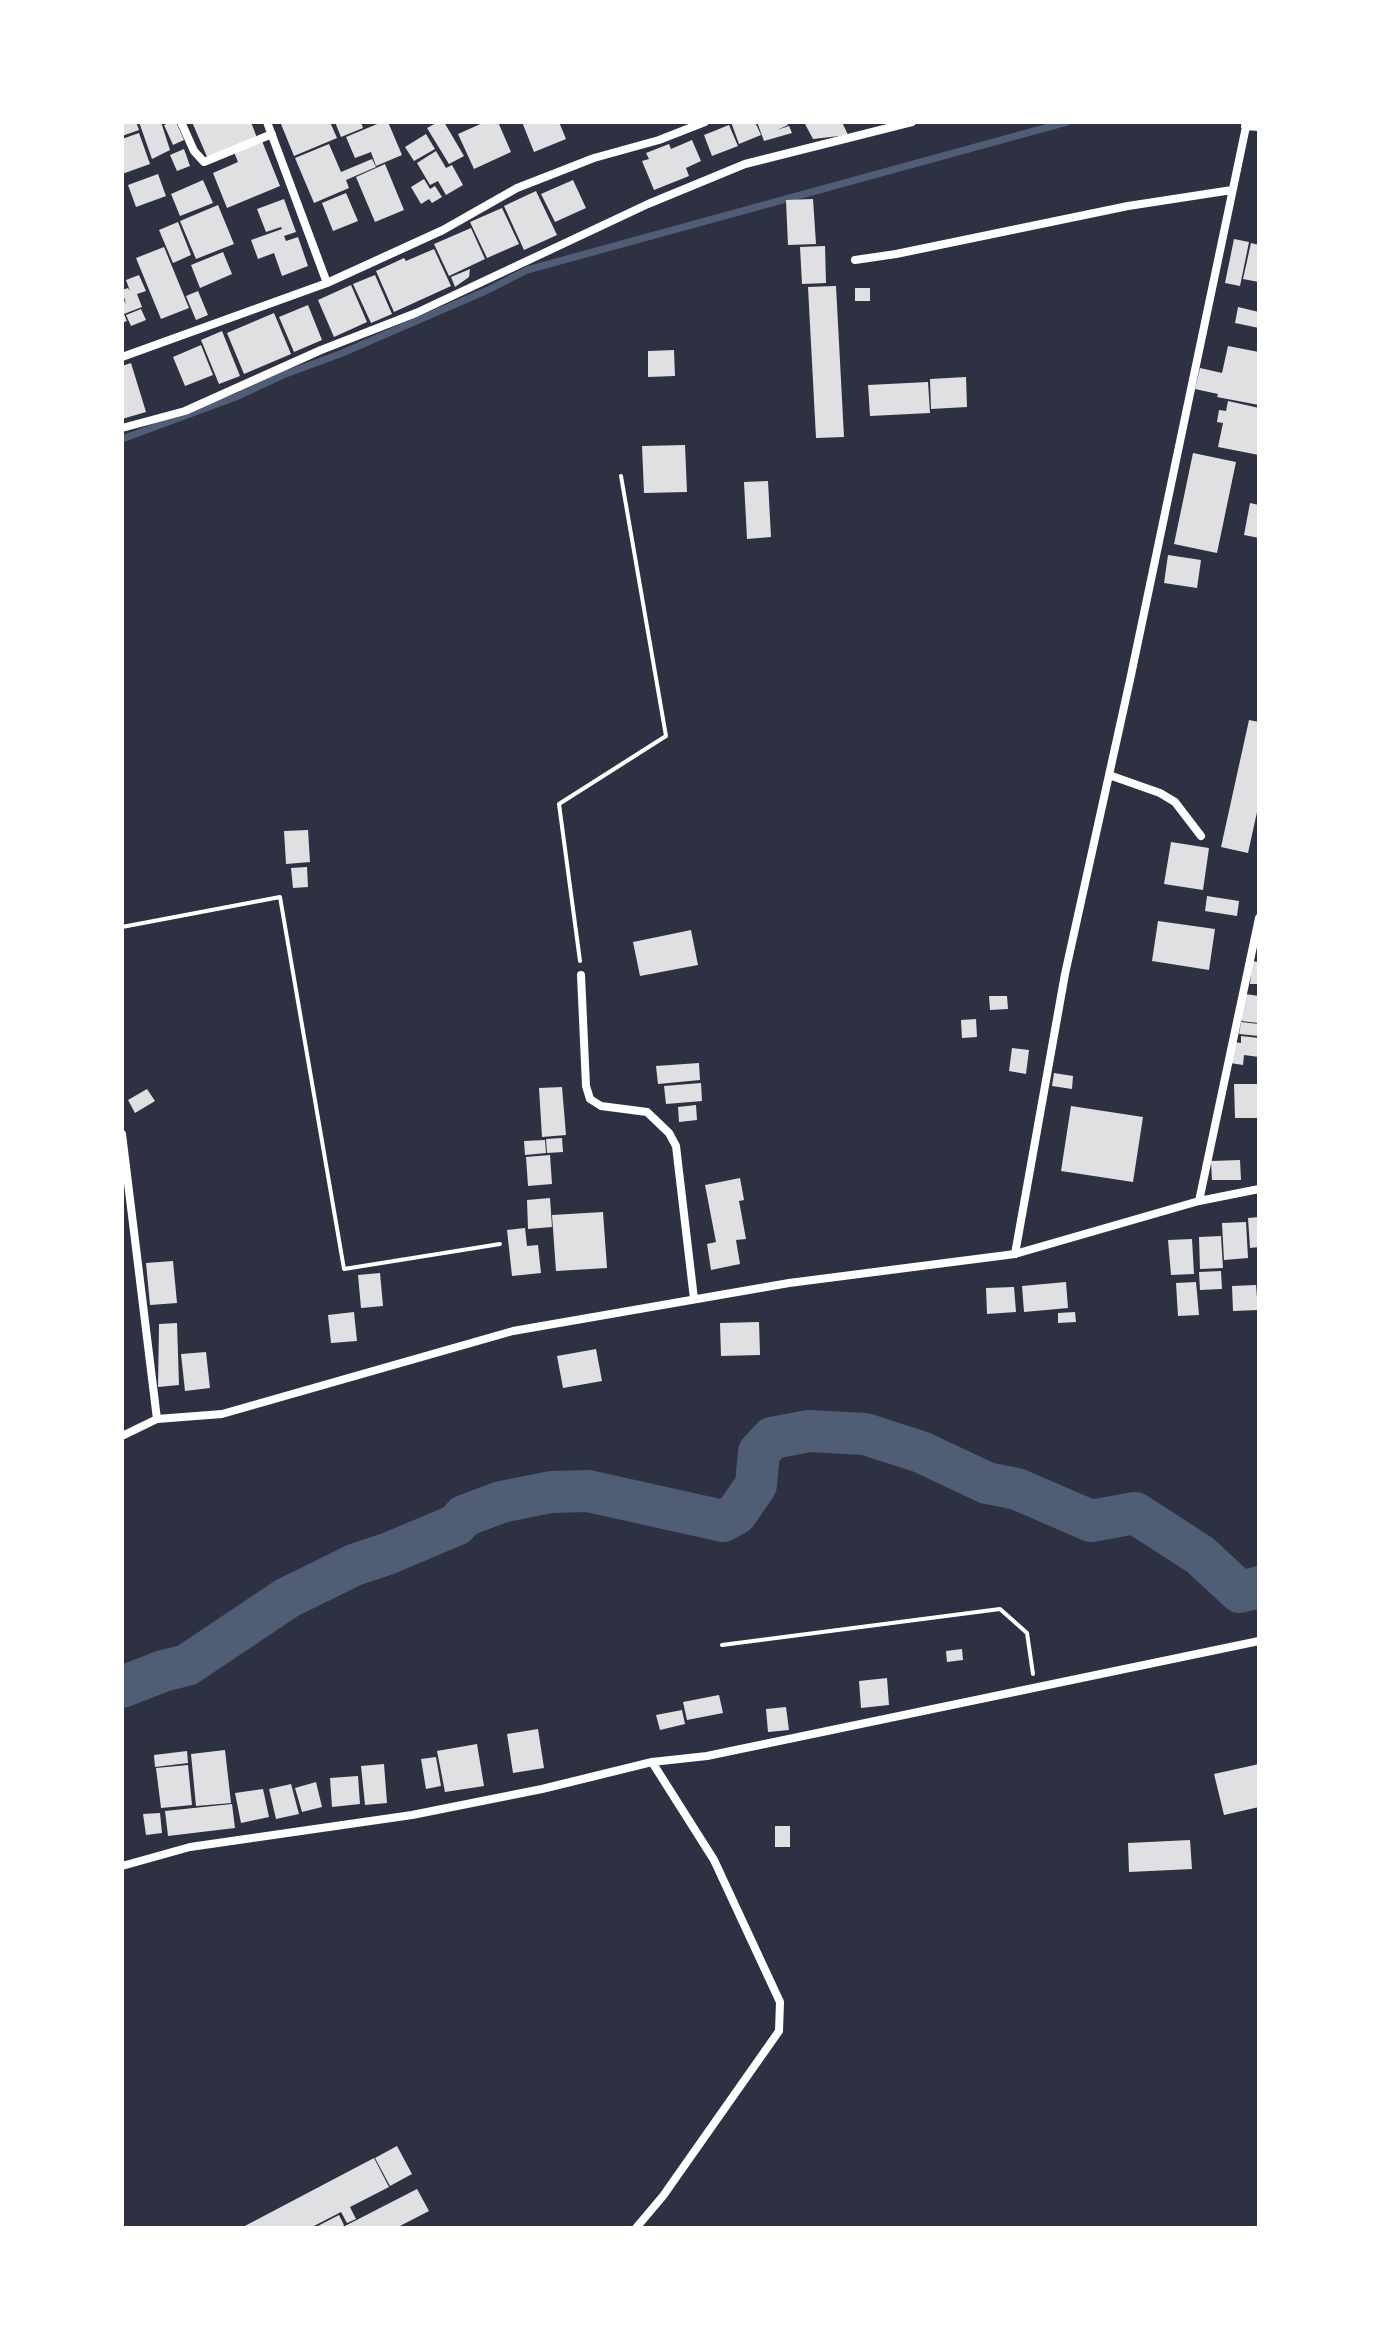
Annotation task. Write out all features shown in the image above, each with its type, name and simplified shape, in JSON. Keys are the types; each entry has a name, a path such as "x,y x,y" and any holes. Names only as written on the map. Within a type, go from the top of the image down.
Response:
{"street":[{"path":"181,122 194,151 204,162 270,126 327,283"},
{"path":"122,357 327,283 443,230 517,188 604,154 659,140 705,122"},
{"path":"122,428 185,411 321,350 416,313 648,204 745,164 912,122"},
{"path":"1015,1254 1065,974 1246,124 1259,127"},
{"path":"855,260 1128,206 1232,190"},
{"path":"1109,775 1160,793 1175,802 1201,836"},
{"path":"1199,1201 1259,918"},
{"path":"581,975 586,1086 590,1099 601,1106 647,1112 669,1133 676,1146 694,1299"},
{"path":"122,1134 157,1419"},
{"path":"122,1436 157,1419 222,1414 513,1331 789,1283 1015,1254 1199,1201 1259,1189"},
{"path":"122,1866 190,1847 412,1815 542,1789 652,1762 707,1756 1259,1641"},
{"path":"636,2228 663,2196 779,2031 780,2002 714,1860 652,1762"}],"path":[{"path":"581,975 559,804 666,736 621,476"},
{"path":"122,927 280,897 344,1269 500,1244"},
{"path":"722,1645 1000,1609 1027,1633 1036,1688"}],"building":[{"path":"122,122 136,122 139,130 122,136"},
{"path":"139,122 161,122 170,150 152,159"},
{"path":"176,122 184,140 173,145 164,125"},
{"path":"192,122 251,122 257,138 208,159"},
{"path":"330,122 337,138 294,156 281,124"},
{"path":"335,122 361,122 363,128 341,137"},
{"path":"388,122 402,155 376,166 371,152 355,158 346,137"},
{"path":"444,122 464,156 449,164 427,128"},
{"path":"485,122 498,122 511,152 474,169 458,134"},
{"path":"522,122 559,122 566,139 534,152"},
{"path":"731,122 755,122 761,135 739,144"},
{"path":"757,122 787,122 788,125 777,130 789,126 792,133 764,141"},
{"path":"804,122 842,122 848,135 813,139"},
{"path":"729,125 738,146 712,156 704,135"},
{"path":"139,133 150,164 122,174 122,139"},
{"path":"426,134 435,149 414,161 405,147"},
{"path":"692,140 701,161 686,168 689,176 654,190 642,161 649,159 646,153 669,144 671,149"},
{"path":"262,141 280,186 227,208 213,173 238,162 234,152"},
{"path":"329,144 341,172 372,159 376,167 346,180 349,188 314,203 295,158"},
{"path":"184,149 190,166 177,171 170,155"},
{"path":"436,151 446,168 452,165 463,185 446,195 438,181 430,185 417,163"},
{"path":"385,164 404,210 375,222 356,177"},
{"path":"158,174 166,196 136,207 128,185"},
{"path":"424,179 430,189 435,186 442,197 432,203 429,199 421,204 411,187"},
{"path":"203,180 213,203 180,216 171,194"},
{"path":"573,180 586,208 555,222 541,194"},
{"path":"536,191 557,235 524,250 504,206"},
{"path":"346,193 358,221 333,231 322,203"},
{"path":"284,199 296,232 284,236 286,241 298,237 308,266 282,276 274,253 258,259 251,240 282,229 266,232 257,209"},
{"path":"813,199 816,244 788,245 786,200"},
{"path":"218,205 234,244 196,259 180,221"},
{"path":"502,208 519,244 487,258 470,222"},
{"path":"178,222 191,255 173,263 159,230"},
{"path":"471,228 485,259 449,276 434,244"},
{"path":"1234,239 1249,242 1240,286 1225,283"},
{"path":"1251,243 1259,245 1259,282 1243,279"},
{"path":"825,246 826,283 802,284 800,247"},
{"path":"164,247 189,308 161,319 136,258"},
{"path":"434,249 451,286 394,312 376,271"},
{"path":"223,252 232,274 200,288 191,265"},
{"path":"470,269 469,277 455,287 451,277"},
{"path":"139,275 146,291 137,294 142,307 124,314 127,321 122,323 122,297 126,304 122,290 128,288 130,291 126,280"},
{"path":"375,275 392,314 371,323 353,284"},
{"path":"351,285 367,322 334,337 318,300"},
{"path":"836,286 844,437 816,438 808,287"},
{"path":"855,288 870,288 870,301 855,301"},
{"path":"198,291 208,315 196,320 186,296"},
{"path":"308,305 322,340 294,352 279,317"},
{"path":"1238,307 1259,312 1259,328 1235,323"},
{"path":"141,309 146,320 131,326 126,315"},
{"path":"274,313 291,354 244,374 227,333"},
{"path":"222,331 240,376 219,384 201,340"},
{"path":"201,345 213,375 185,386 173,357"},
{"path":"1228,346 1259,352 1259,405 1217,397 1218,394 1195,389 1200,368 1222,373"},
{"path":"674,350 675,376 648,377 648,351"},
{"path":"131,363 146,412 122,419 122,366"},
{"path":"966,377 967,407 931,409 930,379"},
{"path":"928,382 930,413 870,416 868,385"},
{"path":"1228,401 1259,408 1259,455 1218,447 1223,423 1217,422 1219,410 1226,411"},
{"path":"685,445 687,492 644,493 642,446"},
{"path":"1193,453 1236,462 1217,553 1174,544"},
{"path":"768,481 771,537 747,539 744,482"},
{"path":"1250,503 1259,505 1259,538 1244,535"},
{"path":"1168,555 1201,560 1197,588 1164,583"},
{"path":"1249,720 1259,722 1259,803 1248,853 1221,847"},
{"path":"308,830 310,862 286,864 284,831"},
{"path":"1171,842 1209,848 1203,890 1164,884"},
{"path":"307,867 308,887 293,888 291,868"},
{"path":"1207,896 1239,901 1237,916 1205,911"},
{"path":"1158,921 1215,929 1209,970 1152,961"},
{"path":"691,930 698,965 640,976 633,942"},
{"path":"1252,961 1259,962 1259,984 1250,984"},
{"path":"1245,994 1259,996 1259,1023 1241,1021"},
{"path":"989,996 1007,996 1008,1009 990,1010"},
{"path":"976,1019 977,1037 962,1038 961,1020"},
{"path":"1241,1022 1259,1024 1259,1036 1239,1034"},
{"path":"1241,1036 1259,1038 1259,1057 1244,1055 1243,1065 1230,1063 1233,1042 1241,1043"},
{"path":"1012,1048 1029,1050 1026,1074 1009,1071"},
{"path":"699,1063 700,1080 658,1084 656,1066"},
{"path":"1054,1073 1073,1076 1072,1089 1052,1086"},
{"path":"701,1083 702,1101 666,1104 664,1086"},
{"path":"1234,1084 1259,1084 1259,1118 1235,1118"},
{"path":"562,1087 566,1135 542,1137 539,1088"},
{"path":"147,1089 155,1101 135,1113 128,1100"},
{"path":"696,1105 697,1120 679,1122 678,1107"},
{"path":"1071,1106 1143,1117 1133,1182 1061,1171"},
{"path":"562,1138 563,1152 547,1153 546,1139"},
{"path":"545,1140 546,1153 525,1155 524,1141"},
{"path":"550,1155 552,1184 528,1186 526,1157"},
{"path":"1240,1160 1241,1180 1212,1180 1211,1161"},
{"path":"740,1178 744,1200 739,1201 746,1239 736,1240 740,1264 711,1270 707,1244 716,1242 705,1185"},
{"path":"550,1198 552,1227 528,1229 527,1200"},
{"path":"603,1212 607,1268 556,1271 552,1215"},
{"path":"1259,1217 1259,1247 1250,1248 1248,1218"},
{"path":"1246,1222 1248,1258 1224,1260 1222,1223"},
{"path":"525,1228 527,1246 538,1245 541,1273 512,1276 507,1230"},
{"path":"1221,1236 1223,1268 1200,1269 1199,1237"},
{"path":"1192,1239 1194,1274 1171,1275 1168,1240"},
{"path":"173,1261 177,1303 150,1305 146,1263"},
{"path":"1221,1271 1222,1289 1200,1290 1199,1272"},
{"path":"380,1273 383,1306 361,1308 358,1275"},
{"path":"1066,1282 1068,1308 1024,1312 1022,1286"},
{"path":"1196,1282 1199,1315 1178,1316 1176,1283"},
{"path":"1256,1285 1258,1310 1233,1311 1232,1286"},
{"path":"1014,1287 1016,1312 987,1314 986,1288"},
{"path":"354,1312 357,1341 331,1343 328,1315"},
{"path":"1075,1312 1076,1322 1058,1323 1058,1313"},
{"path":"759,1322 760,1355 721,1356 720,1323"},
{"path":"177,1323 179,1385 158,1387 159,1324"},
{"path":"596,1349 602,1381 563,1388 557,1356"},
{"path":"206,1352 210,1388 185,1391 181,1354"},
{"path":"962,1649 963,1660 947,1662 946,1651"},
{"path":"887,1678 889,1705 861,1708 859,1681"},
{"path":"719,1695 723,1713 687,1720 683,1702"},
{"path":"786,1707 789,1730 768,1732 766,1709"},
{"path":"682,1710 685,1724 660,1730 656,1715"},
{"path":"538,1729 544,1768 513,1773 507,1734"},
{"path":"477,1744 484,1786 445,1792 437,1751"},
{"path":"225,1750 231,1803 196,1806 191,1754"},
{"path":"187,1751 188,1763 155,1767 154,1755"},
{"path":"436,1757 441,1786 426,1789 421,1759"},
{"path":"384,1764 387,1803 365,1805 361,1766"},
{"path":"1259,1764 1259,1807 1224,1815 1214,1774"},
{"path":"188,1765 192,1805 161,1808 156,1768"},
{"path":"358,1776 360,1804 332,1807 330,1778"},
{"path":"316,1782 322,1807 302,1812 295,1788"},
{"path":"291,1784 299,1814 276,1819 269,1789"},
{"path":"263,1789 269,1817 241,1823 235,1793"},
{"path":"232,1804 235,1828 168,1836 165,1811"},
{"path":"160,1813 162,1833 146,1835 143,1814"},
{"path":"775,1826 790,1826 790,1847 775,1847"},
{"path":"1190,1840 1192,1869 1129,1872 1128,1843"},
{"path":"397,2146 412,2174 390,2186 375,2158"},
{"path":"374,2158 389,2187 350,2207 356,2219 347,2223 341,2212 310,2228 241,2228"},
{"path":"417,2189 429,2211 396,2228 341,2228"},
{"path":"339,2215 344,2225 341,2228 314,2228"}],"waterway":[{"path":"122,439 340,354 527,270 1067,122"},
{"path":"122,1687 187,1665 287,1598 354,1565 456,1525 464,1516 501,1502 551,1492 588,1491 723,1521 736,1514 756,1485 759,1452 772,1438 809,1431 865,1434 921,1452 987,1483 1017,1489 1091,1521 1135,1513 1200,1555 1240,1592 1259,1587"}]}
